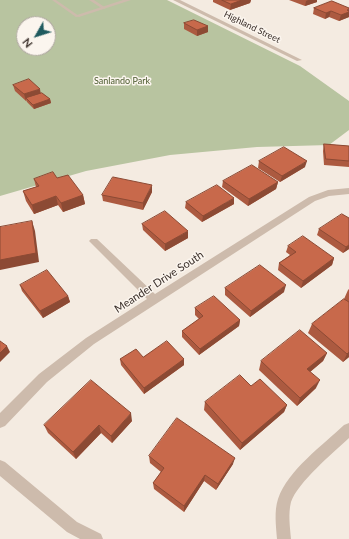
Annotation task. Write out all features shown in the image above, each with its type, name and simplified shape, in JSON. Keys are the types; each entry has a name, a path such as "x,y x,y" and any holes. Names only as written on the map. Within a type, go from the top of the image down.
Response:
{"street":[{"path":"77,16 128,0"},
{"name":"Highland Street","path":"176,0 300,60"},
{"name":"Meander Drive South","path":"0,422 43,378 90,341 153,299 312,199 328,193 349,191"},
{"path":"94,241 153,299"},
{"path":"284,539 282,521 285,500 298,480 349,429"},
{"path":"0,467 72,527 96,539"}],"lane":[{"path":"54,0 77,16"},
{"path":"91,0 104,8"}],"green space":[{"name":"Sanlando Park","path":"0,0 167,0 300,66 349,101 349,130 329,145 257,147 170,155 86,171 0,196"}],"building":[{"path":"222,0 242,0 231,4"},
{"path":"332,1 349,8 347,10 349,12 341,15 331,11 326,13 314,8"},
{"path":"194,20 208,26 197,30 184,23"},
{"path":"29,79 40,89 24,94 13,85"},
{"path":"42,93 50,99 33,105 26,98"},
{"path":"324,144 349,146 349,161 326,159"},
{"path":"284,147 307,161 282,176 259,161"},
{"path":"252,165 278,182 249,199 223,181"},
{"path":"53,172 57,178 68,175 83,195 61,203 56,196 32,205 23,191 39,186 34,179"},
{"path":"113,177 152,185 143,203 102,195"},
{"path":"217,185 234,198 203,216 186,202"},
{"path":"165,211 188,231 165,244 142,224"},
{"path":"342,214 349,218 349,245 346,247 319,229"},
{"path":"32,221 36,253 0,260 0,227"},
{"path":"303,236 334,258 303,281 279,263 296,252 288,246"},
{"path":"260,265 286,285 251,311 225,288"},
{"path":"47,270 68,296 40,311 20,285"},
{"path":"214,296 240,320 200,349 182,331 203,316 195,308"},
{"path":"344,299 349,302 349,352 347,354 312,324"},
{"path":"300,330 327,353 307,369 320,380 300,398 261,361"},
{"path":"0,341 7,346 0,353"},
{"path":"167,341 184,359 144,388 120,359 136,349 143,357"},
{"path":"240,375 251,386 260,379 287,405 242,443 205,402"},
{"path":"91,380 131,413 111,436 99,425 73,452 44,425"},
{"path":"177,418 235,458 218,484 205,475 184,506 153,483 164,468 149,456"}]}
